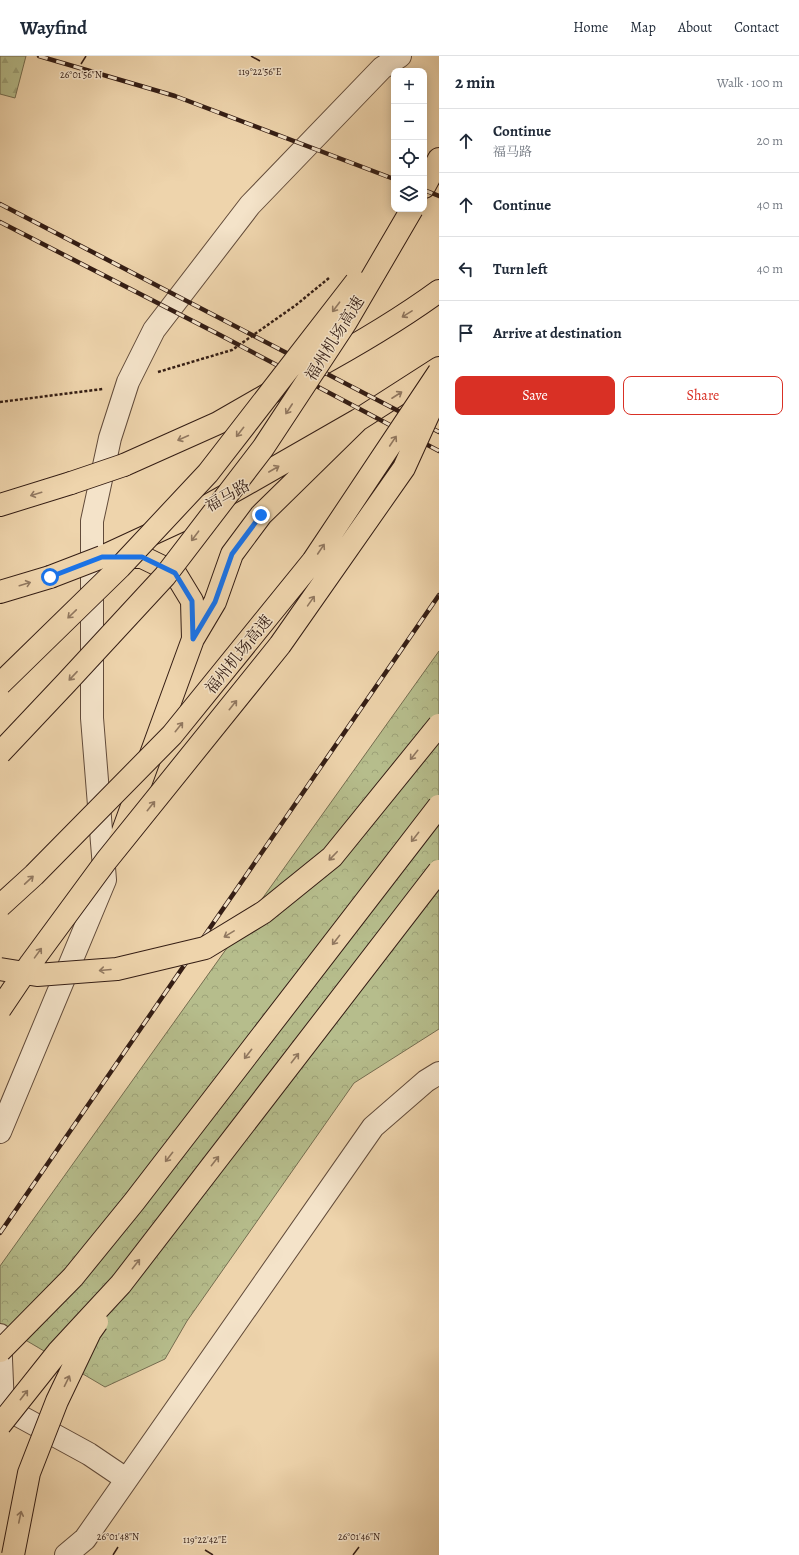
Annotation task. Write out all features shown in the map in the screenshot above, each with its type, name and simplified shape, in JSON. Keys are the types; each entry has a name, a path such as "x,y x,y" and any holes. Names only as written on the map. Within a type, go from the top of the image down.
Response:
{"main road":[{"path":"427,181 439,159"},
{"path":"0,684 120,567 208,473 285,375 409,212"},
{"name":"福州机场高速","path":"0,753 165,576 263,448 346,322 409,212"},
{"path":"0,505 124,465 218,423 373,335 414,310 439,292"},
{"name":"福马路","path":"0,592 50,577 102,557 182,520 358,420 439,368"},
{"name":"福州机场高速","path":"0,906 34,875 177,729 313,561 439,372"},
{"path":"0,1009 31,963 106,861 280,645 404,468 439,391"},
{"path":"106,880 193,639 215,602 232,554 261,515 358,420"},
{"path":"102,557 142,557 175,573 192,601 193,639"},
{"path":"0,969 37,976 117,969 205,948 264,912 332,857 439,725"},
{"path":"0,1351 74,1277 134,1202 439,806"},
{"path":"13,1555 29,1473 57,1401 90,1332 121,1284 439,871"},
{"path":"1,1414 121,1284"}],"street":[{"path":"0,1132 106,880 92,718 92,522 110,438 128,382 154,330 250,204 382,68 400,56"},
{"path":"66,1555 85,1539 373,1127 426,1081 439,1073"},
{"path":"0,1335 1,1414 89,1454 126,1479"}],"path":[{"path":"152,374 232,350 296,305 333,275"},
{"path":"0,402 110,388"}],"green space":[{"path":"0,56 26,56 15,98 0,94"},
{"path":"439,651 439,1029 354,1083 187,1321 165,1359 105,1387 0,1325 0,1266"}],"railway":[{"path":"39,56 175,96 391,178"},
{"path":"427,191 439,196"},
{"path":"0,204 439,432"},
{"path":"0,222 220,335 439,451"},
{"path":"0,1233 439,595"}],"route":[{"path":"50,577 102,557 142,557 175,573 192,601 193,639 215,602 232,554 261,515"}]}
